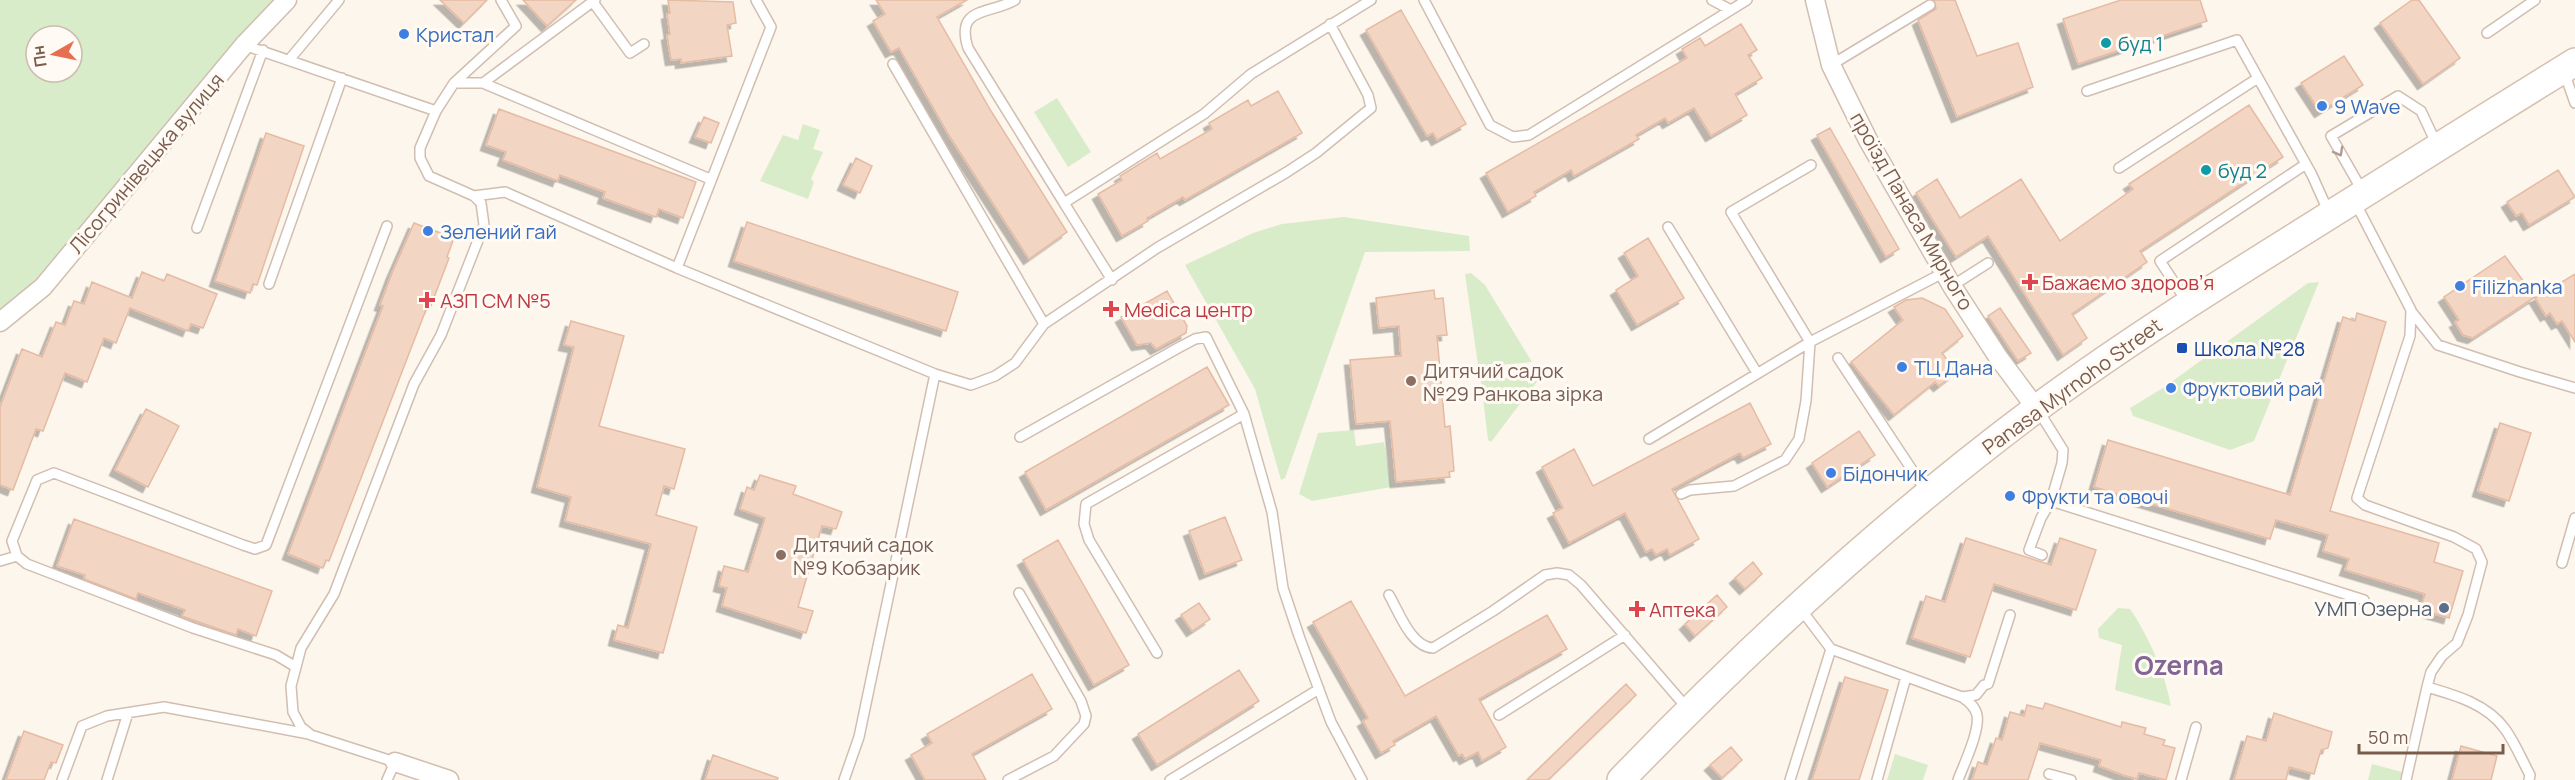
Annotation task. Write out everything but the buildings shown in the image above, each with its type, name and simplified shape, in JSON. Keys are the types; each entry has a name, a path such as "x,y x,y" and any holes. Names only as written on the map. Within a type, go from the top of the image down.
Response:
{"main road":[{"name":"Panasa Myrnoho Street","path":"1621,780 1689,710 1798,605 1927,493 2037,408 2189,304 2569,66"}],"street":[{"name":"Лісогринівецька вулиця","path":"0,322 43,287 244,45 287,0"},
{"name":"проїзд Панаса Мирного","path":"1815,0 1831,65 1868,140 1948,279 1998,357 2037,408"},
{"path":"394,762 448,780"}],"lane":[{"path":"290,60 339,0"},
{"path":"311,735 302,727 293,712 291,686 301,648 334,594 414,384 441,335 484,225 481,203 474,196 429,176 420,158 420,148 436,111 454,83 516,26 501,0"},
{"path":"677,268 771,27 756,0"},
{"path":"1015,0 983,11 967,21 963,29 968,48 1112,280"},
{"path":"1064,203 1204,114 1251,74 1371,0"},
{"path":"1424,0 1490,124 1513,137 1529,135 1747,0"},
{"path":"1713,0 1730,9"},
{"path":"2487,33 2535,0"},
{"path":"483,83 594,1 630,53 644,44"},
{"path":"1831,65 1930,5"},
{"path":"474,196 505,192 677,268 935,374 971,384 995,376 1015,363 1044,324 1156,248 1316,153 1371,108 1368,94 1330,24"},
{"path":"2087,91 2237,40 2306,164 2330,215"},
{"path":"244,45 436,111"},
{"path":"197,228 263,50"},
{"path":"893,64 1044,324"},
{"path":"2569,66 2575,103"},
{"path":"269,285 342,78"},
{"path":"2119,168 2258,78"},
{"path":"454,83 483,83 710,179"},
{"path":"2438,147 2421,111 2398,96 2331,136 2411,310 2439,345 2575,388"},
{"path":"2189,304 2160,261 2306,164"},
{"path":"1681,494 1690,490 1734,486 1785,460 1799,439 1806,400 1810,342 1731,212 1811,165"},
{"path":"296,667 276,655 193,628 27,564 17,556 12,541 37,480 54,473 243,545 255,549 266,545 387,226"},
{"path":"1668,227 1757,373"},
{"path":"1649,439 1810,342 1948,279 1988,264"},
{"path":"2406,780 2431,672 2442,656 2457,643 2468,615 2482,562 2476,549 2454,537 2365,505 2357,498 2409,336 2411,310"},
{"path":"1020,438 1178,348 1195,339 1206,337 1244,414 1272,512 1283,588 1331,722 1362,780"},
{"path":"1838,358 1927,493"},
{"path":"844,780 859,736 935,374"},
{"path":"2037,408 2063,450 2062,463 2051,501 2029,550 2042,555"},
{"path":"1157,653 1089,540 1083,516 1086,504 1244,414"},
{"path":"2051,501 2364,600"},
{"path":"2562,563 2575,518"},
{"path":"0,561 17,556"},
{"path":"1389,595 1416,641 1424,647 1433,648 1545,575 1557,573 1569,575 1581,585 1689,710"},
{"path":"1008,780 1054,756 1084,724 1086,716 1081,701 1018,593"},
{"path":"1798,605 1831,649 1962,697 1971,704 1977,715 1973,738 1958,780"},
{"path":"1962,697 1976,695 1984,685 1988,684 2010,615"},
{"path":"1499,715 1625,635"},
{"path":"1790,780 1831,649"},
{"path":"1877,780 1905,677"},
{"path":"2427,687 2482,708 2497,720 2505,729 2530,775 2529,780"},
{"path":"1170,780 1319,689"},
{"path":"62,780 82,726 107,716 164,707 311,735 394,762 387,780"},
{"path":"106,780 128,712"},
{"path":"2181,780 2196,727"},
{"path":"2049,774 2070,780"}],"green space":[{"path":"0,0 287,0 43,287 0,322"},
{"path":"1057,98 1091,152 1068,167 1034,112"},
{"path":"803,124 820,130 813,149 823,152 811,179 814,182 808,199 760,181 783,135 798,140"},
{"path":"1344,217 1469,236 1470,251 1365,252 1285,478 1281,480 1255,389 1185,265 1253,233 1282,224"},
{"path":"1471,273 1485,285 1532,362 1480,367 1478,365 1465,274"},
{"path":"2319,282 2254,441 2230,450 2133,416 2130,408 2163,388 2308,283"},
{"path":"1538,374 1539,379 1491,442 1488,440 1481,381"},
{"path":"1354,430 1356,446 1384,442 1391,487 1312,501 1299,494 1318,433"},
{"path":"2118,608 2130,609 2144,631 2160,668 2171,706 2115,690 2122,645 2099,638 2098,629"},
{"path":"1895,754 1928,765 1923,780 1887,780"},
{"path":"2372,764 2402,772 2400,780 2368,780"}],"place":[{"name":"Кристал","path":"404,34"},
{"name":"буд 1","path":"2106,43"},
{"name":"9 Wave","path":"2322,106"},
{"name":"буд 2","path":"2206,170"},
{"name":"Зелений гай","path":"428,231"},
{"name":"Бажаємо здоровʼя","path":"2030,282"},
{"name":"Filizhanka","path":"2460,286"},
{"name":"АЗП СМ №5","path":"427,300"},
{"name":"Medica центр","path":"1111,309"},
{"name":"Школа №28","path":"2182,348"},
{"name":"ТЦ Дана","path":"1902,367"},
{"name":"Дитячий садок №29 Ранкова зірка","path":"1411,381"},
{"name":"Фруктовий рай","path":"2171,388"},
{"name":"Бідончик","path":"1831,473"},
{"name":"Фрукти та овочі","path":"2010,496"},
{"name":"Дитячий садок №9 Кобзарик","path":"781,555"},
{"name":"УМП Озерна","path":"2444,608"},
{"name":"Аптека","path":"1637,609"}],"district":[{"name":"Ozerna","path":"2179,665"}]}
